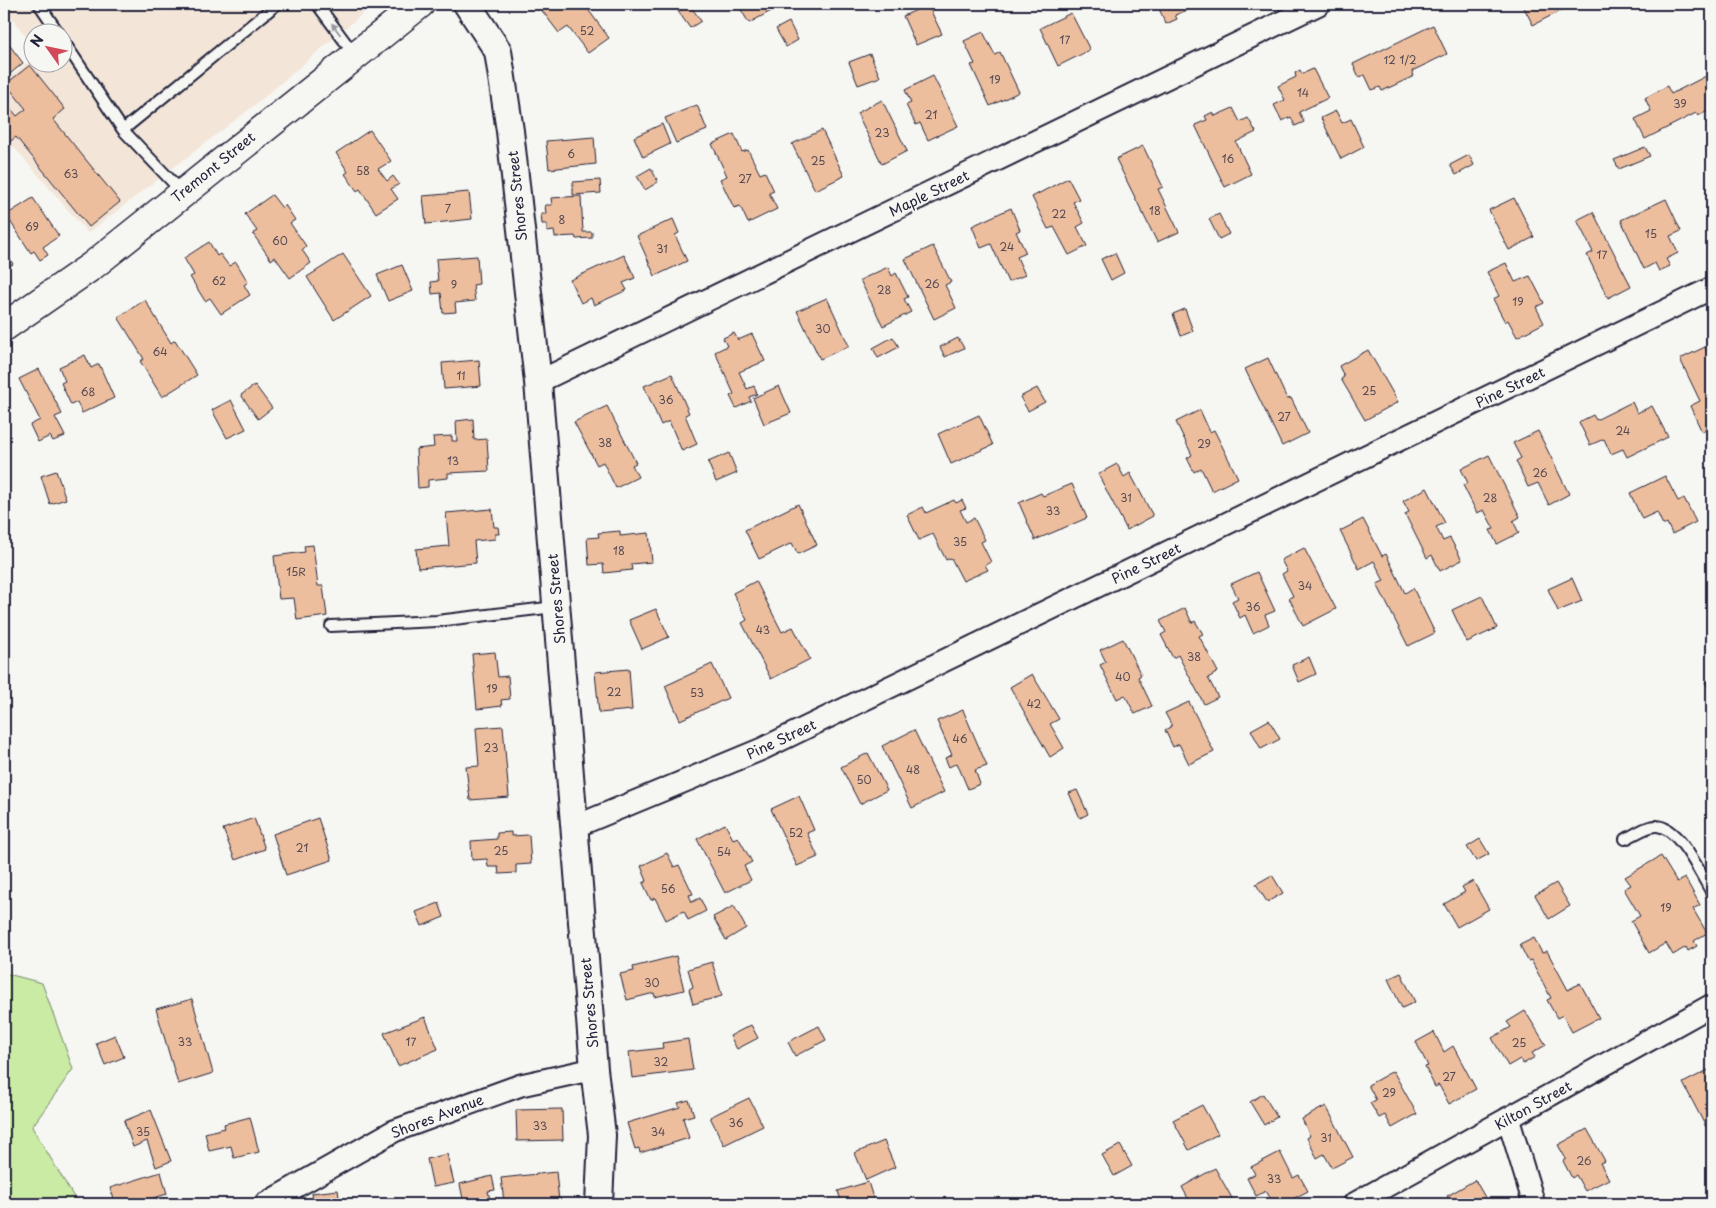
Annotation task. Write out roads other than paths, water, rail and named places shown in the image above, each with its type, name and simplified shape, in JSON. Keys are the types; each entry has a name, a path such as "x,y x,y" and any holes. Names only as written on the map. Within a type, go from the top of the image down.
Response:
{"main road":[{"name":"Tremont Street","path":"4,327 92,266 182,192 420,4"}],"street":[{"name":"Shores Street","path":"467,4 498,52 510,131 538,382 594,1069 602,1135 599,1204"},
{"name":"Maple Street","path":"538,382 1319,4"},
{"name":"Pine Street","path":"574,827 762,749 1712,288"},
{"name":"Kilton Street","path":"1354,1204 1712,1005"},
{"name":"Shores Avenue","path":"265,1204 394,1131 521,1084 594,1069"},
{"path":"1508,1118 1534,1204"}],"lane":[{"path":"39,4 51,22"},
{"path":"123,130 277,4"},
{"path":"317,4 355,55"},
{"path":"72,54 123,130 182,192"},
{"path":"331,626 437,621 556,606"},
{"path":"1625,839 1655,826 1667,829 1677,837 1712,893"}]}
